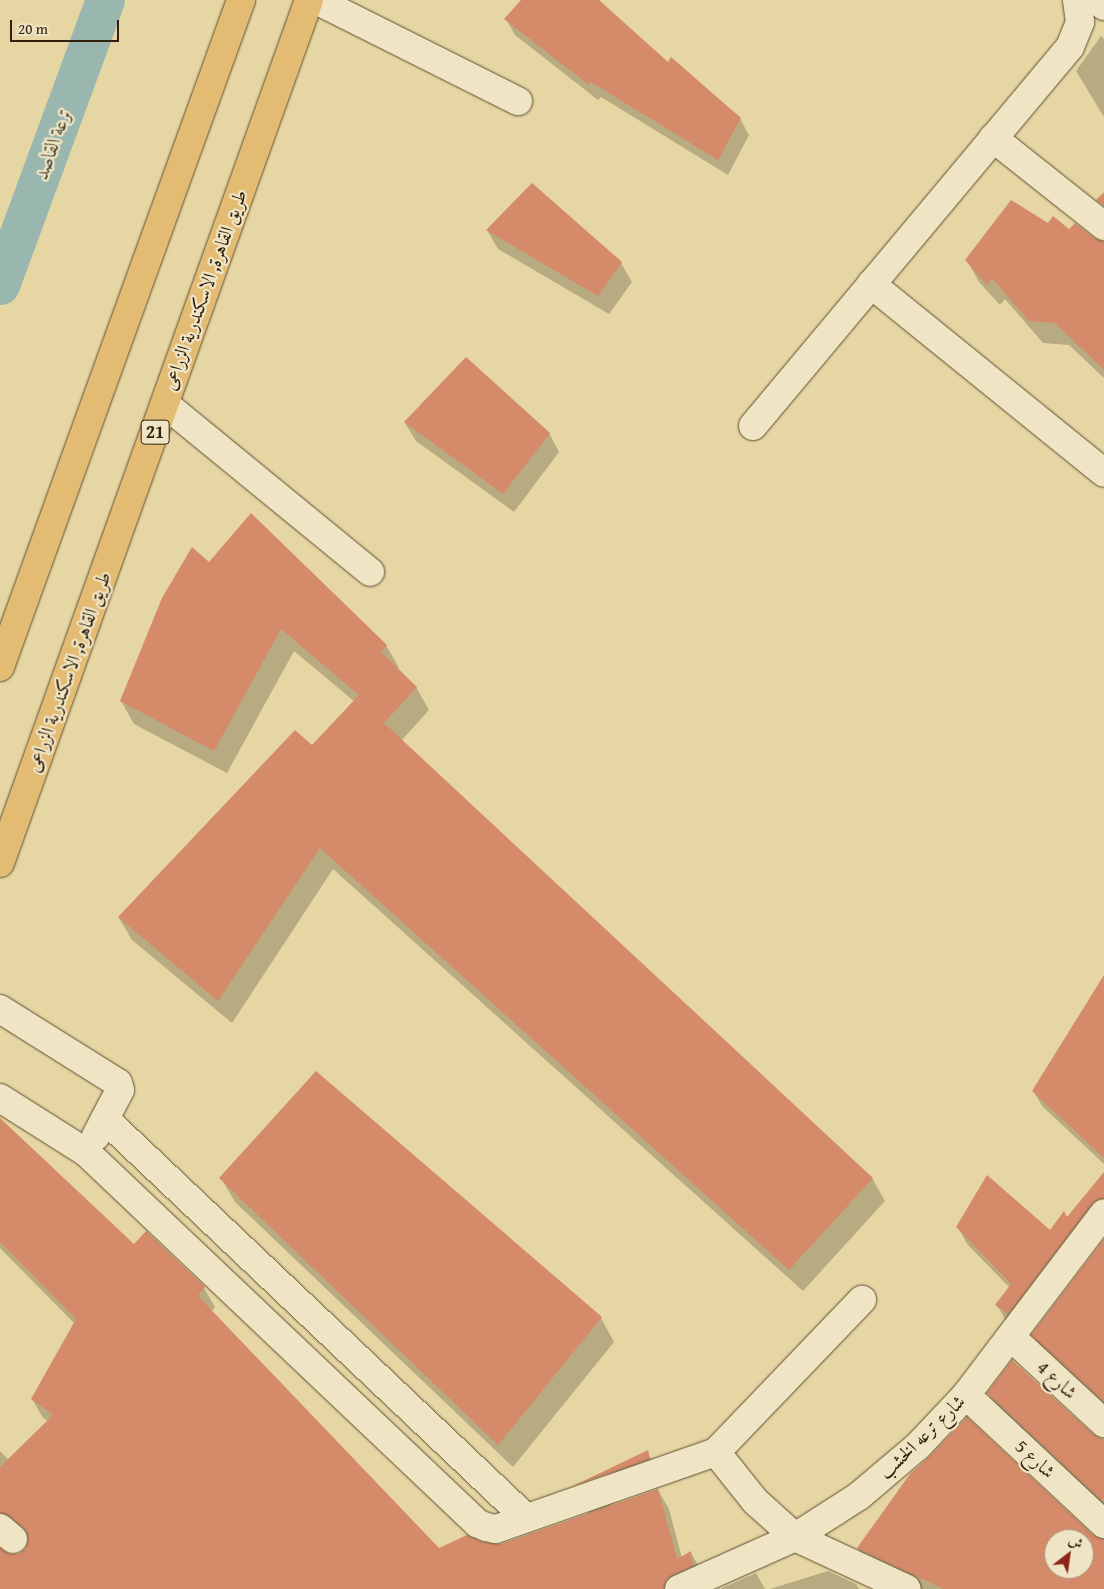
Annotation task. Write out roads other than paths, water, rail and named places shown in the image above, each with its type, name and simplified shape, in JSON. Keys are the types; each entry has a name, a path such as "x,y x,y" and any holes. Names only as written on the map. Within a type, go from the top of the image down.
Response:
{"highway":[{"path":"0,666 241,0"},
{"name":"طريق القاهرة, الاسكندرية الزراعى","path":"0,863 309,0"}],"street":[{"path":"316,0 518,101"},
{"path":"753,426 1070,47 1080,22 1077,0"},
{"path":"1096,0 1104,6"},
{"path":"993,138 1104,226"},
{"path":"871,284 1104,473"},
{"path":"165,404 370,572"},
{"path":"0,1008 118,1083 120,1090 87,1153"},
{"path":"0,1098 87,1153 476,1523 496,1529 716,1452 862,1300"},
{"path":"105,1120 526,1518"},
{"name":"شارع ترعه الخشب","path":"679,1589 717,1581 795,1537 859,1496 918,1446 966,1395 1011,1336 1099,1231"},
{"name":"شارع 4","path":"1011,1336 1104,1423"},
{"name":"شارع 5","path":"966,1395 1104,1524"},
{"path":"716,1452 755,1501 795,1537 907,1589"}],"waterway":[{"name":"ترعة القاصد","path":"0,285 105,0"}]}
